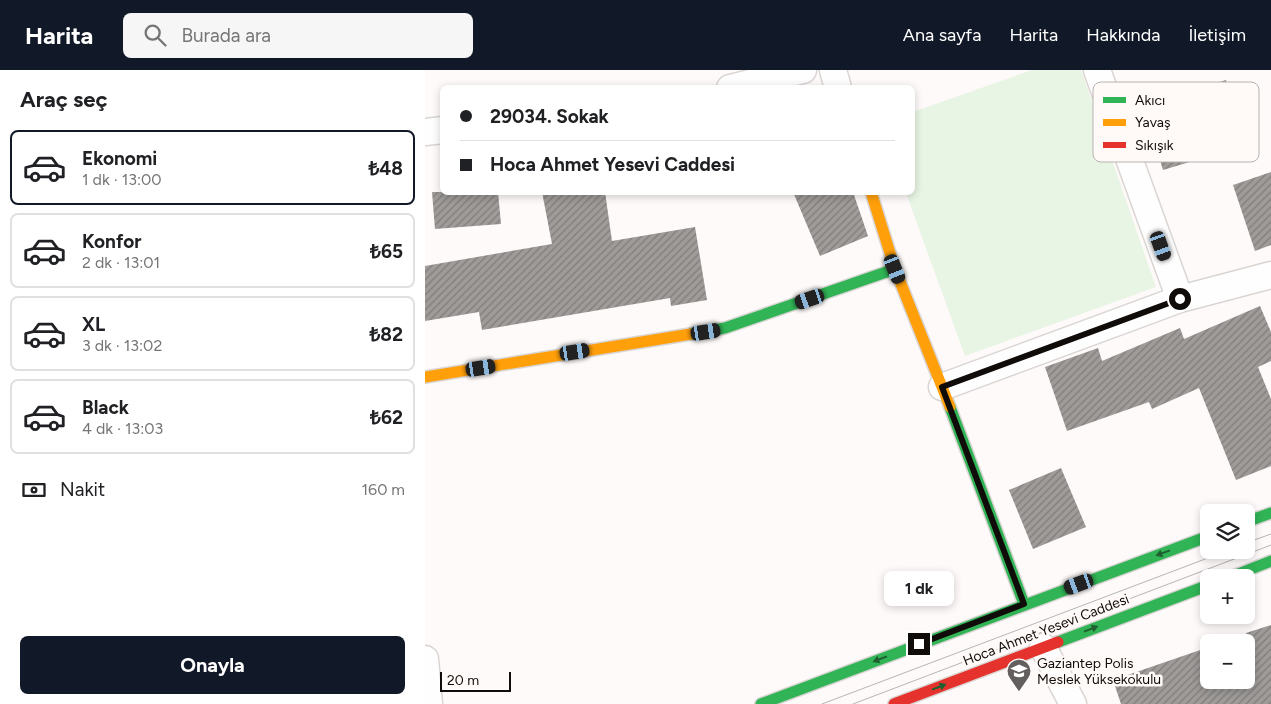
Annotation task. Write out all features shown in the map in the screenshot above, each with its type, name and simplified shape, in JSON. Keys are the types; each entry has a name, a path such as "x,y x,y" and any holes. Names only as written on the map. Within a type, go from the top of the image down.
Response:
{"street":[{"path":"743,85 803,70"},
{"path":"833,70 837,85"},
{"path":"1097,70 1101,82"},
{"path":"425,132 440,130"},
{"path":"1130,162 1180,299"},
{"path":"872,195 895,269 1024,604"},
{"path":"425,377 725,328 895,269"},
{"path":"942,387 1180,299 1271,274"},
{"path":"1255,519 1271,513"},
{"path":"761,704 1200,539"},
{"path":"1251,569 1271,561"},
{"name":"Hoca Ahmet Yesevi Caddesi","path":"894,704 1200,588"},
{"path":"1043,647 1073,704"},
{"path":"425,659 429,704"}],"green space":[{"path":"1032,70 1081,70 1093,105 1093,162 1113,162 1156,287 965,356 907,195 915,195 915,111"}],"building":[{"path":"1161,162 1190,162 1163,170"},
{"path":"1271,172 1271,245 1255,251 1233,185"},
{"path":"432,192 440,192 440,195 498,195 501,224 435,229"},
{"path":"543,195 605,195 612,241 695,227 707,300 671,306 670,298 482,330 479,312 425,321 425,266 552,244"},
{"path":"794,195 854,195 868,236 820,256"},
{"path":"1260,306 1271,332 1271,361 1258,367 1271,399 1271,466 1236,480 1199,388 1152,409 1149,402 1067,431 1045,367 1098,348 1102,361 1180,328 1184,339"},
{"path":"1061,468 1086,527 1033,549 1009,490"},
{"path":"1271,625 1271,704 1121,704 1113,680 1200,650 1200,689 1255,689 1255,634 1246,633"}],"tram line":[{"path":"1255,540 1271,534"},
{"path":"853,704 1271,545"},
{"path":"822,704 1205,559"}],"traffic: fast":[{"path":"691,334 725,328 895,269"},
{"path":"950,407 1024,604"},
{"path":"1255,519 1271,513"},
{"path":"761,704 1200,539"},
{"path":"1251,569 1271,561"},
{"path":"1058,642 1200,588"}],"traffic: slow":[{"path":"872,195 895,269 950,407"},
{"path":"425,377 691,334"}],"traffic: jam":[{"path":"894,704 1058,642"}],"place":[{"name":"Gaziantep Polis Meslek Yüksekokulu","path":"1019,692"}],"route":[{"path":"919,644 1024,604 942,387 1180,299"}]}
